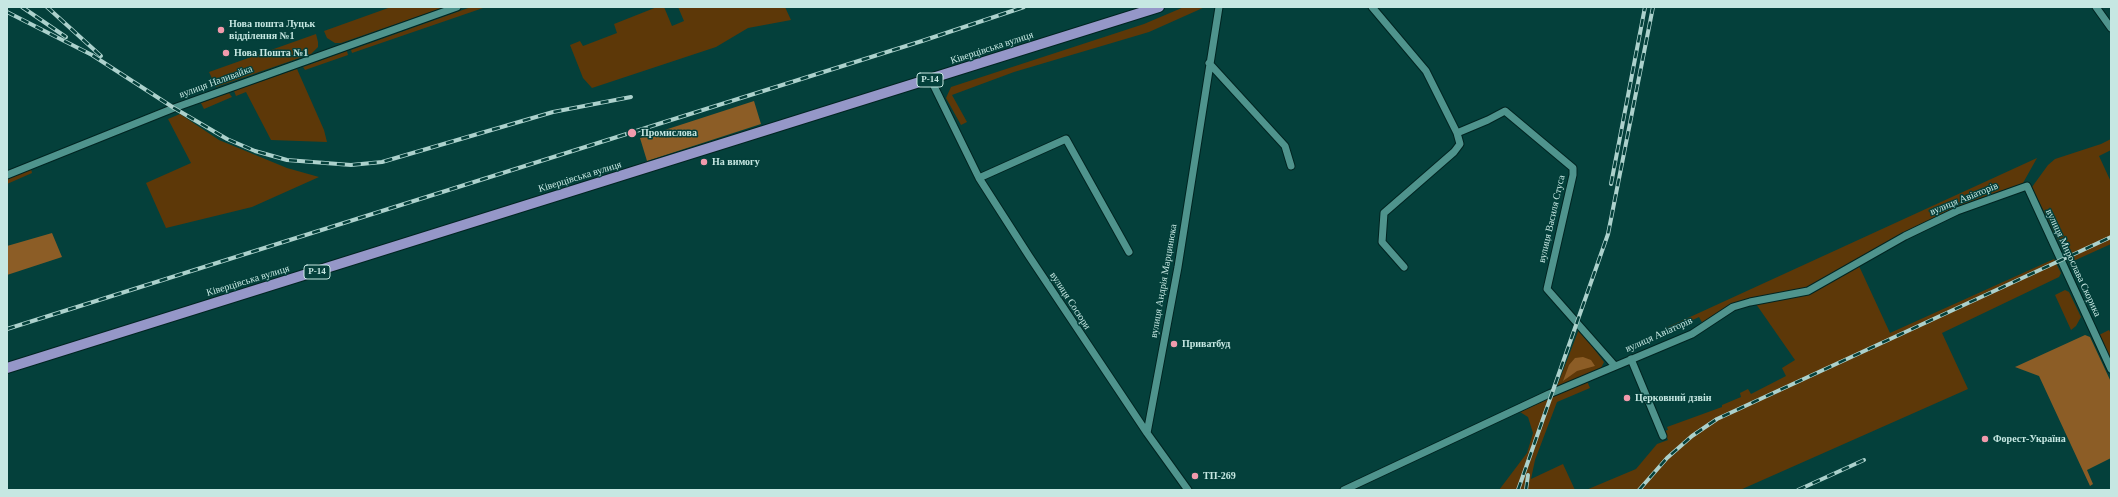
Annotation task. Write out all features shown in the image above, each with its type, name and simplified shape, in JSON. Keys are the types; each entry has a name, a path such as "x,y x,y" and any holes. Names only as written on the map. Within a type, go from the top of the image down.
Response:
{"main road":[{"name":"Ківерцівська вулиця","path":"7,368 931,80 1159,7"}],"street":[{"name":"вулиця Наливайка","path":"7,175 174,108 457,7"},
{"name":"вулиця Андрія Марцинюка","path":"1147,433 1178,267 1219,7"},
{"path":"1372,7 1426,71 1457,133 1460,144 1454,152 1384,213 1382,242 1404,267"},
{"path":"2096,7 2111,28"},
{"path":"1209,63 1285,146 1291,166"},
{"name":"вулиця Сосюри","path":"931,80 979,178 1037,269 1147,433"},
{"name":"вулиця Василя Стуса","path":"1457,133 1505,111 1573,168 1573,175 1547,289 1614,366"},
{"path":"979,178 1066,139 1129,252"},
{"name":"вулиця Авіаторів","path":"1344,490 1548,394 1692,334 1732,307 1808,291 1905,236 1944,217 2027,186"},
{"name":"вулиця Мирослава Скорика","path":"2027,186 2111,369"},
{"path":"1631,359 1663,436"},
{"path":"1147,433 1188,490"}],"shaded area":[{"path":"391,7 445,7 341,43 335,43 327,38 324,31"},
{"path":"471,7 486,7 352,53 351,50"},
{"path":"657,7 664,7 672,26 684,21 678,7 785,7 791,20 748,28 716,47 592,88 583,78 570,45 580,41 583,46 617,33 614,24"},
{"path":"1184,7 1205,7 1149,32 1014,72 952,95 967,122 961,125 946,98 951,87 1144,24"},
{"path":"316,34 318,47 311,54 216,87 209,72"},
{"path":"347,51 348,55 305,70 303,67"},
{"path":"297,69 324,130 327,142 271,140 246,92 236,96 234,91"},
{"path":"229,93 232,97 204,109 201,103"},
{"path":"754,101 761,124 647,161 640,138"},
{"path":"180,114 219,140 287,168 319,177 252,207 166,228 146,183 191,163 168,119"},
{"path":"2111,139 2111,150 2099,156 2111,182 2111,244 2069,263 2032,187 2048,165 2055,159 2101,144"},
{"path":"2037,158 2023,183 1956,207 1903,233 1807,288 1750,298 1730,305 1703,324 1699,317 1667,332 1666,328"},
{"path":"31,169 32,173 7,184 7,178"},
{"path":"52,233 62,257 7,275 7,246"},
{"path":"2054,259 2061,273 2059,277 1942,333 1968,389 1740,490 1586,490 1636,469 1657,444 1668,440 1664,431 1668,430 1667,427 1722,407 1722,405 1741,397 1740,393 1748,389 1751,394 1786,376 1782,368 1795,360 1756,304 1808,294 1859,266 1890,333"},
{"path":"2065,290 2069,292 2081,317 2076,326 2071,330 2055,295"},
{"path":"1579,329 1604,362 1601,368 1556,389"},
{"path":"2109,330 2111,334 2111,361 2099,335"},
{"path":"2085,335 2090,337 2111,382 2111,458 2087,470 2093,484 2090,486 2039,376 2015,367"},
{"path":"1583,357 1591,360 1595,366 1577,371 1563,381 1569,365 1575,358"},
{"path":"1587,381 1590,388 1557,402 1535,460 1531,479 1563,464 1575,490 1499,490 1527,453 1533,433 1528,417 1520,412"}],"railway":[{"path":"22,7 66,37"},
{"path":"47,7 101,56"},
{"path":"7,329 922,41 1024,7"},
{"path":"1611,184 1645,7"},
{"path":"1518,490 1608,234 1653,7"},
{"path":"7,12 92,55 174,108 227,139 255,151 287,160 351,165 382,162 553,112 631,97"},
{"path":"1639,490 1667,458 1692,436 1717,419 2111,237"},
{"path":"1798,490 1864,460"},
{"path":"1526,490 1528,475"}],"place":[{"name":"Нова пошта Луцьк відділення №1","path":"221,30"},
{"name":"Нова Пошта №1","path":"226,53"},
{"name":"Промислова","path":"632,133"},
{"name":"На вимогу","path":"704,162"},
{"name":"Приватбуд","path":"1174,344"},
{"name":"Церковний дзвін","path":"1627,398"},
{"name":"Форест-Україна","path":"1985,439"},
{"name":"ТП-269","path":"1195,476"}]}
